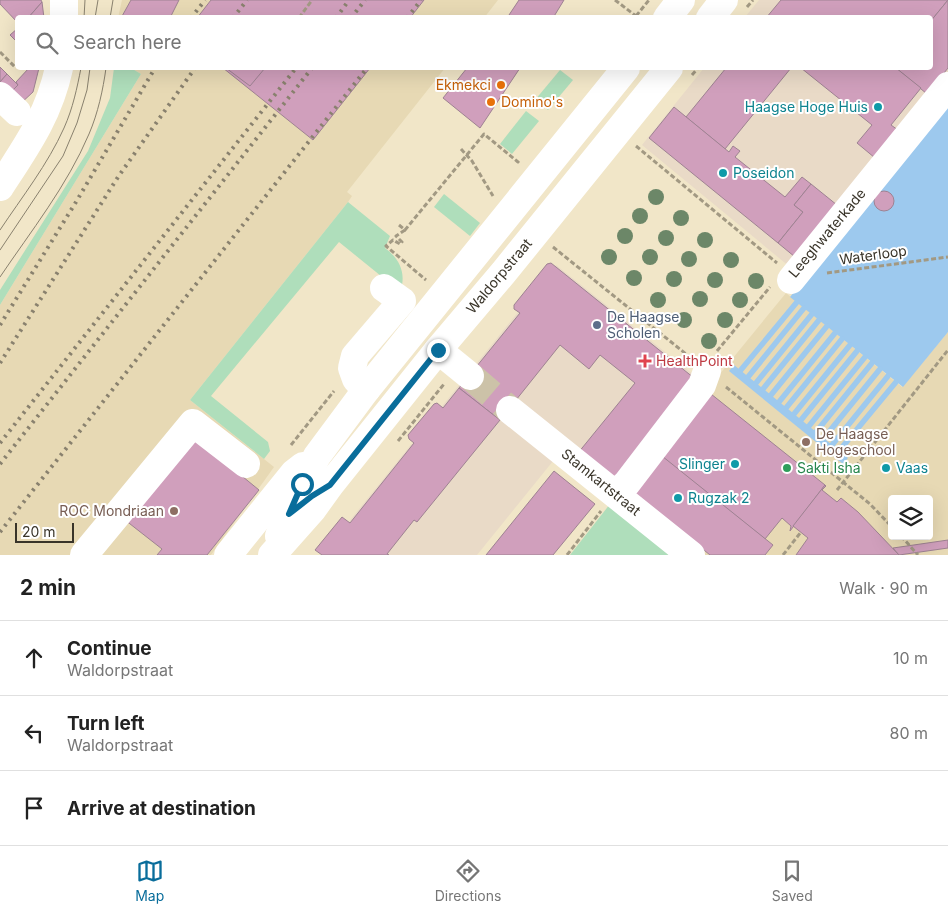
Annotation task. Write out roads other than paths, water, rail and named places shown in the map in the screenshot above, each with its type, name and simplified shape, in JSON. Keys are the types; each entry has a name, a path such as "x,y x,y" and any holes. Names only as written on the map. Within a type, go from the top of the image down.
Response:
{"street":[{"path":"64,0 64,15"},
{"path":"669,15 681,0"},
{"path":"712,15 724,0"},
{"path":"0,187 37,129 54,89 59,70"},
{"name":"Waldorpstraat","path":"271,555 312,510 438,350 504,272 667,70"},
{"name":"Waldorpstraat","path":"271,555 349,390 482,245 623,72"},
{"name":"Leeghwaterkade","path":"790,280 948,86"},
{"path":"349,390 356,378 352,368 355,356 402,301 384,288"},
{"path":"438,350 470,376"},
{"path":"616,493 627,483 702,385 707,371"},
{"name":"Stamkartstraat","path":"510,410 692,555"},
{"path":"84,555 193,423 246,464"},
{"name":"Waldorpstraat","path":"228,555 294,473 317,456"},
{"name":"Waldorpstraat","path":"244,555 289,514 330,485"}],"water":[{"path":"948,103 948,332 903,387 790,297"},
{"path":"734,365 848,458 843,464 729,371"}],"waterway":[{"path":"740,371 797,302"},
{"path":"748,377 804,308"},
{"path":"756,383 812,314"},
{"path":"763,389 819,320"},
{"path":"771,395 827,326"},
{"path":"779,402 835,333"},
{"path":"786,408 842,339"},
{"path":"794,414 850,345"},
{"path":"801,420 857,351"},
{"path":"809,426 865,357"},
{"path":"816,432 872,363"},
{"path":"824,438 880,369"},
{"path":"832,445 888,376"},
{"path":"839,451 896,382"}],"tunnel":[{"path":"470,376 510,410"}],"tram line":[{"path":"84,15 85,0"},
{"path":"96,15 98,0"},
{"path":"110,15 113,0"},
{"path":"0,230 43,167 58,141 70,113 81,70"},
{"path":"0,250 63,156 77,123 87,90 90,70"},
{"path":"0,277 48,208 80,153 98,110 106,70"}],"railway":[{"path":"193,15 205,0"},
{"path":"235,15 247,0"},
{"path":"338,15 349,0"},
{"path":"353,15 365,0"},
{"path":"409,15 421,0"},
{"path":"0,325 76,202 154,70"},
{"path":"0,363 118,177 194,70"},
{"path":"0,443 294,70"},
{"path":"0,464 310,70"},
{"path":"0,532 365,70"}],"place":[{"name":"Ekmekci","path":"501,85"},
{"name":"Domino's","path":"491,102"},
{"name":"Haagse Hoge Huis","path":"878,107"},
{"name":"Poseidon","path":"723,173"},
{"name":"De Haagse Scholen","path":"597,325"},
{"name":"HealthPoint","path":"645,361"},
{"name":"De Haagse Hogeschool","path":"806,442"},
{"name":"Slinger","path":"735,464"},
{"name":"Sakti Isha","path":"787,468"},
{"name":"Vaas","path":"886,468"},
{"name":"Rugzak 2","path":"678,498"},
{"name":"ROC Mondriaan","path":"174,511"}]}
